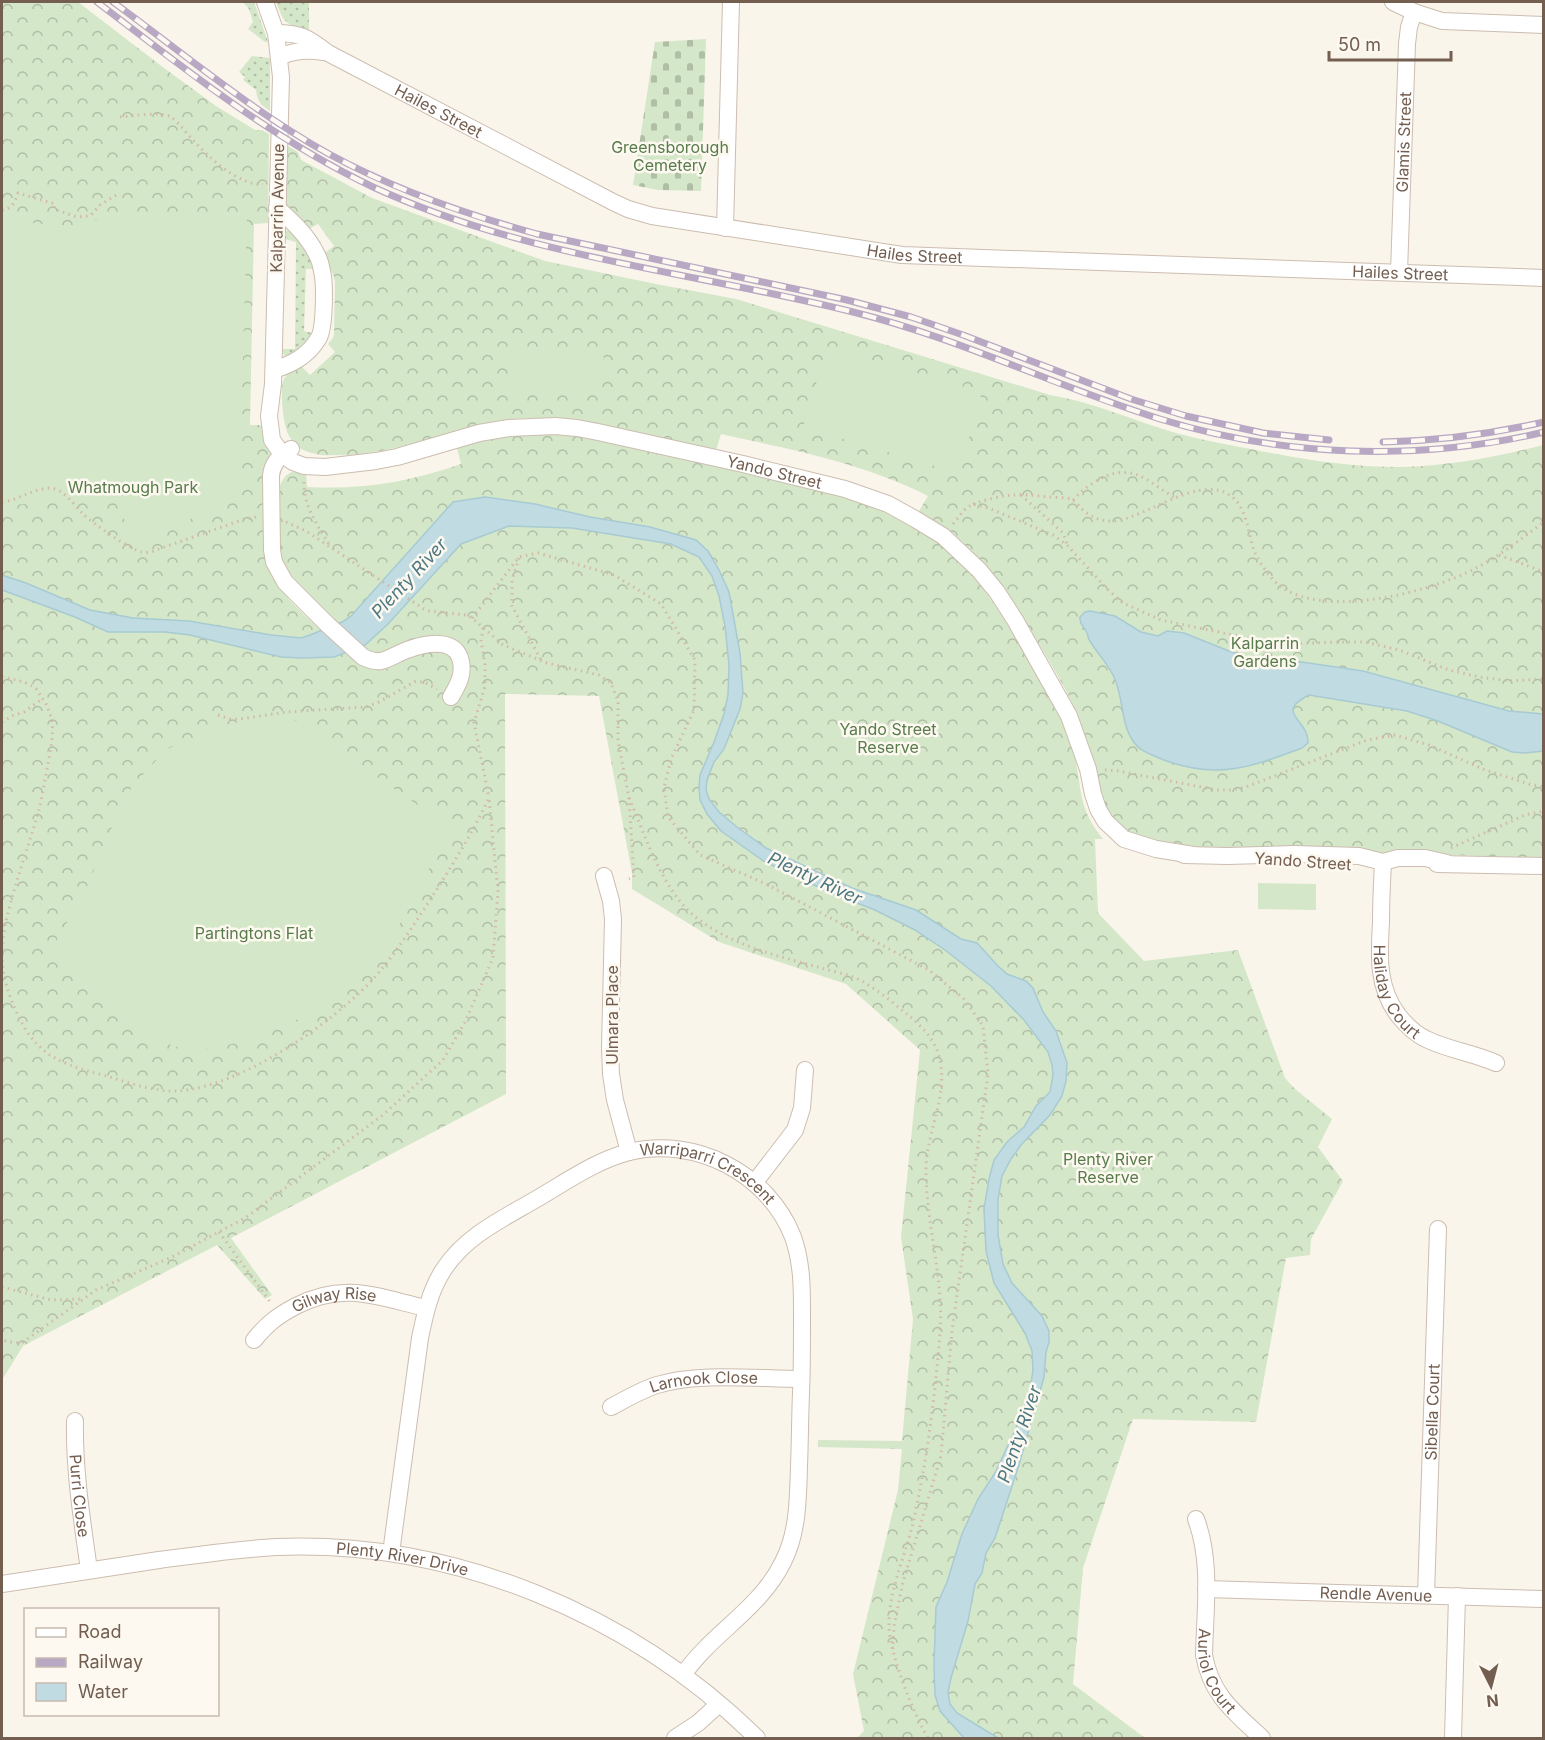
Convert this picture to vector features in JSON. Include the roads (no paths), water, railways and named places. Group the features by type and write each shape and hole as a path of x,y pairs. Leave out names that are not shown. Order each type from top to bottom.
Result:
{"street":[{"path":"265,2 276,33"},
{"path":"725,228 731,2"},
{"path":"1393,2 1442,21 1544,25"},
{"name":"Glamis Street","path":"1399,272 1407,44 1414,12"},
{"name":"Hailes Street","path":"276,33 291,33 306,37 328,53 628,209 652,216 902,255 1544,278"},
{"name":"Kalparrin Avenue","path":"276,33 281,78 274,377 281,429 292,457"},
{"name":"Hailes Street","path":"279,57 289,52 306,50 328,53"},
{"path":"274,377 298,360 322,333 324,289 317,254 306,236 277,208"},
{"name":"Yando Street","path":"292,457 304,456 355,463 397,457 470,435 509,428 532,426 577,428 743,464 865,495 888,504 943,537 970,561 997,592 1069,716 1088,769 1093,794 1105,820 1124,839 1156,849 1193,855"},
{"path":"292,457 274,465 271,471 272,550 278,572 294,592 328,625 369,660 382,661 407,650 435,644 453,648 458,654 462,668 461,677 451,698"},
{"name":"Yando Street","path":"1077,741 1081,775 1089,811 1096,824 1128,850 1159,857 1228,856 1290,862 1356,864 1383,868"},
{"path":"1383,868 1447,863 1544,866"},
{"name":"Haliday Court","path":"1383,868 1380,969 1386,996 1413,1031 1425,1039 1478,1055 1496,1063"},
{"name":"Ulmara Place","path":"604,876 609,891 613,919 611,1074 615,1100 629,1152"},
{"path":"754,1182 795,1130 802,1108 806,1070"},
{"name":"Warriparri Crescent","path":"391,1553 426,1308 443,1270 453,1256 485,1229 602,1163 629,1152 676,1149 721,1161 740,1171 770,1198 782,1215 798,1254 802,1291 798,1497 792,1543 775,1577 763,1594 706,1646 683,1675"},
{"name":"Sibella Court","path":"1426,1595 1438,1229"},
{"name":"Gilway Rise","path":"254,1340 266,1325 280,1314 320,1295 336,1292 369,1294 426,1308"},
{"name":"Larnook Close","path":"611,1407 656,1385 675,1380 801,1379"},
{"name":"Purri Close","path":"75,1421 74,1451 77,1488 89,1570"},
{"name":"Auriol Court","path":"1196,1519 1206,1556 1204,1655 1209,1676 1220,1696 1262,1738"},
{"name":"Plenty River Drive","path":"2,1584 228,1551 278,1547 334,1548 391,1553 482,1574 567,1606 607,1626 683,1675 757,1738"},
{"name":"Rendle Avenue","path":"1206,1589 1544,1599"},
{"path":"1453,1738 1457,1596"},
{"path":"675,1738 698,1723 719,1704"}],"water":[{"name":"Plenty River","path":"485,497 535,504 590,517 650,527 696,540 708,551 729,592 740,653 743,693 740,709 724,749 714,762 707,780 706,790 709,799 719,812 766,848 852,888 916,910 961,939 977,943 1007,974 1026,981 1033,988 1043,1012 1056,1031 1067,1063 1062,1096 1050,1115 1021,1145 1011,1159 1002,1176 998,1199 998,1235 1003,1264 1012,1283 1042,1316 1049,1331 1044,1377 995,1538 986,1553 982,1573 975,1584 968,1621 948,1692 950,1704 957,1713 998,1738 964,1738 940,1711 935,1695 936,1607 947,1582 962,1534 978,1499 995,1473 1018,1424 1030,1390 1033,1370 1032,1351 1025,1333 994,1283 986,1251 984,1209 994,1160 1007,1142 1024,1127 1036,1106 1050,1092 1052,1065 1048,1052 1024,1020 991,986 945,950 915,930 875,910 831,893 765,862 721,831 707,814 700,800 700,775 724,714 728,695 729,665 719,596 712,576 699,557 671,544 572,528 509,526 461,544 388,624 365,645 334,657 281,657 190,635 165,632 108,632 2,590 2,575 90,610 133,618 189,621 301,638 342,622 351,616 453,502"},
{"path":"1090,611 1115,616 1141,632 1158,636 1167,631 1184,633 1254,661 1288,660 1363,671 1509,711 1543,714 1543,751 1512,752 1438,721 1407,711 1309,695 1299,701 1293,712 1307,735 1308,743 1302,748 1267,761 1234,769 1201,769 1183,766 1147,753 1133,741 1126,726 1113,675 1089,640 1080,622 1080,617"}],"railway":[{"path":"97,2 230,102 336,168 373,187 430,211 489,230 610,261 853,312 931,335 1160,419 1207,432 1254,441 1302,448 1400,451 1496,442 1544,432"},
{"path":"113,2 246,101 301,137 354,167 431,200 537,234 847,300 911,317 1131,399 1186,416 1263,433 1329,440"},
{"path":"1383,442 1464,436 1544,422"}],"park label":[{"name":"Greensborough Cemetery","path":"670,156"},
{"name":"Whatmough Park","path":"133,487"},
{"name":"Kalparrin Gardens","path":"1265,652"},
{"name":"Yando Street Reserve","path":"888,738"},
{"name":"Partingtons Flat","path":"254,933"},
{"name":"Plenty River Reserve","path":"1108,1168"}]}
